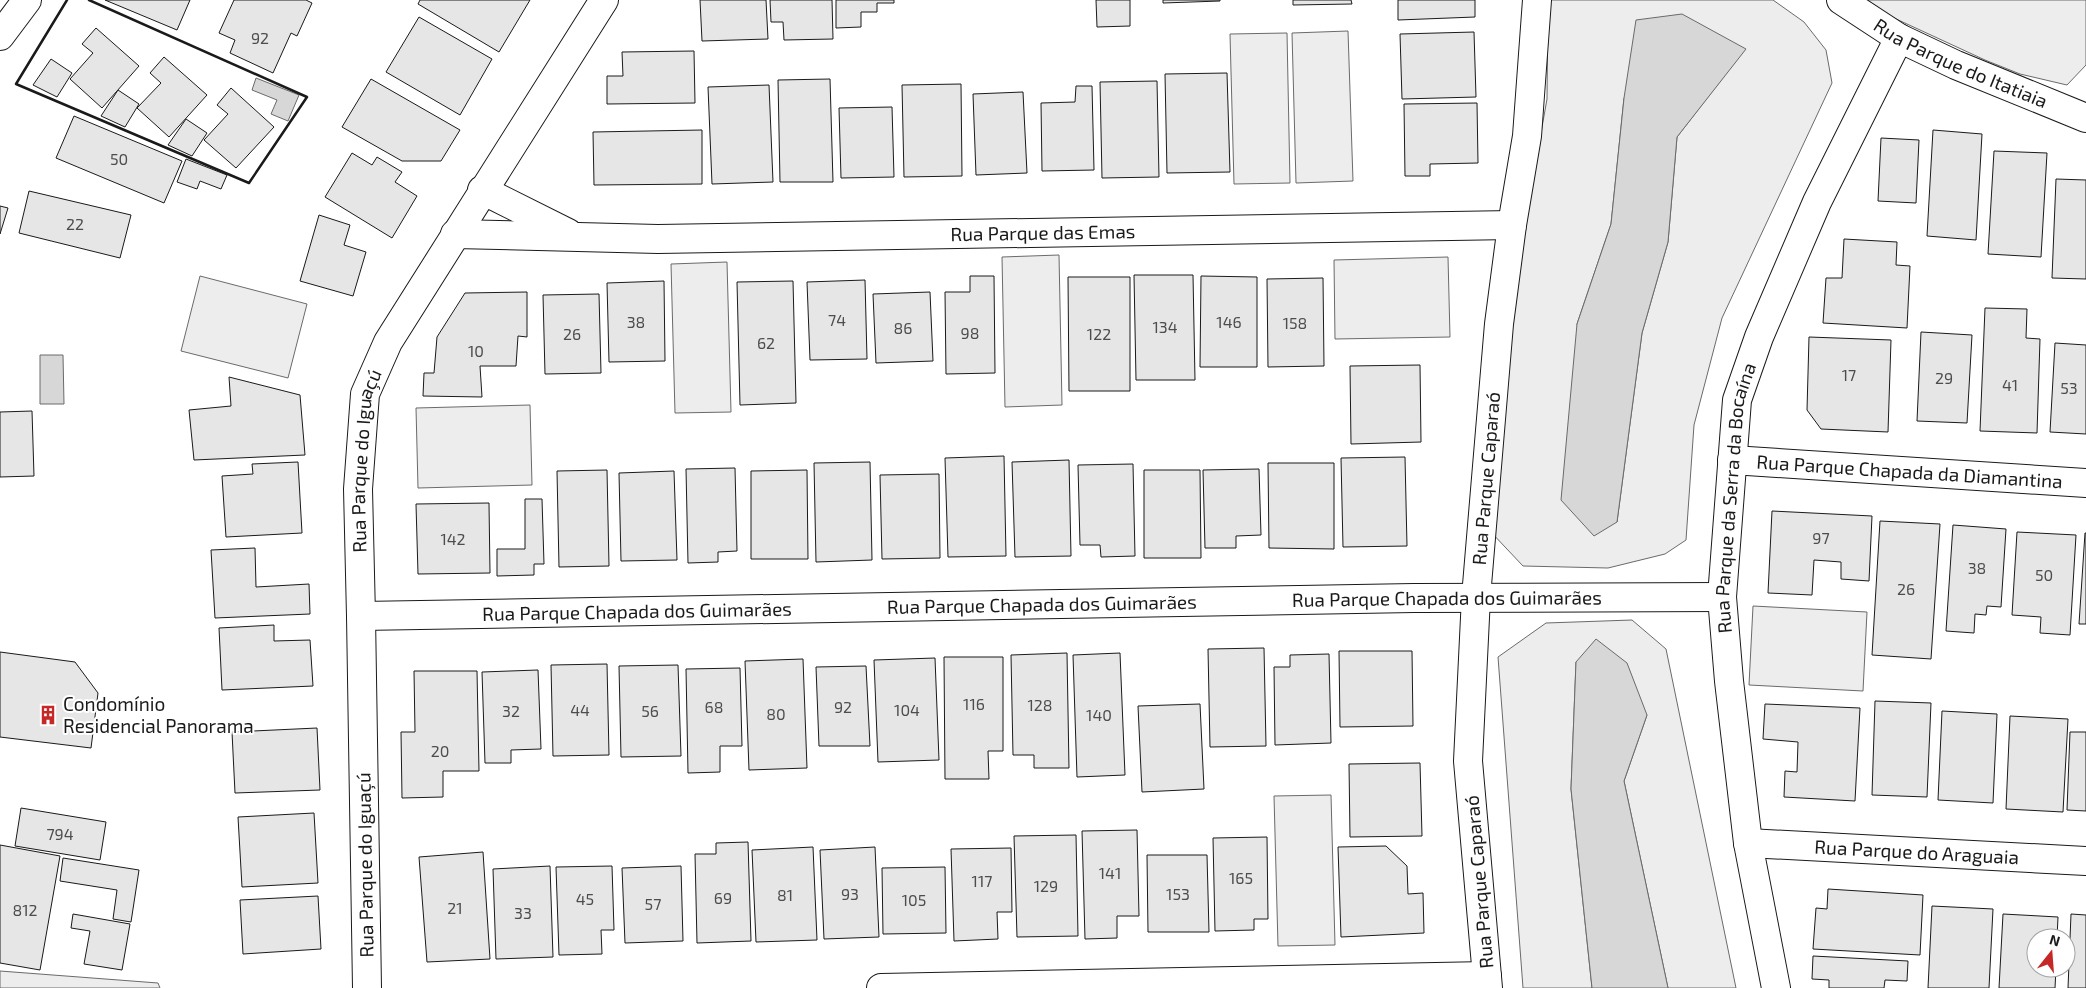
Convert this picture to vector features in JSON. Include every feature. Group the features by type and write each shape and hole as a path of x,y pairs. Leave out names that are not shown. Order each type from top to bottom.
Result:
{"street":[{"path":"0,36 27,0"},
{"name":"Rua Parque do Iguaçú","path":"367,988 362,616 358,489 364,394 388,342 482,190 604,0"},
{"name":"Rua Parque Caparaó","path":"1488,982 1468,761 1476,597 1499,324 1512,225 1527,136 1537,0"},
{"name":"Rua Parque do Itatiaia","path":"1841,0 1899,38 1956,65 2086,118"},
{"name":"Rua Parque da Serra da Bocaína","path":"1776,988 1748,843 1729,682 1722,597 1738,400 1760,337 1817,202 1899,38"},
{"name":"Rua Parque das Emas","path":"482,190 574,236"},
{"name":"Rua Parque das Emas","path":"455,234 574,236 658,240 1512,225"},
{"name":"Rua Parque Chapada da Diamantina","path":"1732,460 2086,483"},
{"name":"Rua Parque Chapada dos Guimarães","path":"362,616 1476,597 1722,597"},
{"name":"Rua Parque do Araguaia","path":"1748,843 2086,861"},
{"path":"881,988 1488,982"}],"shaded area":[{"path":"1548,0 1773,0 1804,22 1826,50 1832,83 1722,318 1694,425 1686,540 1665,554 1608,568 1523,566 1489,530 1518,262 1547,99","holes":["1745,49 1677,137 1668,242 1642,333 1617,522 1577,324 1611,224 1624,98"]},
{"path":"1855,0 2086,0 2086,65 2067,85 2020,74 1985,60"},
{"path":"1682,14 1746,49 1677,137 1668,242 1642,333 1617,522 1594,536 1561,500 1577,324 1611,224 1624,98 1636,20"},
{"path":"1348,31 1353,181 1296,183 1292,33"},
{"path":"1287,33 1290,183 1234,184 1230,34"},
{"path":"256,78 299,95 288,121 271,114 277,100 252,90"},
{"path":"1059,255 1062,405 1005,407 1002,257"},
{"path":"1448,257 1450,337 1335,339 1334,260"},
{"path":"727,262 731,412 675,413 671,264"},
{"path":"200,276 307,304 288,378 181,351"},
{"path":"40,355 63,355 64,404 40,404"},
{"path":"530,405 532,485 418,488 416,408"},
{"path":"1753,606 1867,612 1863,691 1749,685"},
{"path":"1632,620 1666,649 1736,988 1668,988 1624,781 1647,715 1576,662 1571,789 1592,988 1523,988 1498,657 1546,623"},
{"path":"1596,639 1627,663 1647,715 1624,781 1668,988 1592,988 1571,789 1576,662"},
{"path":"1331,795 1335,945 1278,946 1274,796"},
{"path":"0,971 158,983 160,988 0,988"}],"building":[{"path":"105,0 190,0 177,30"},
{"path":"234,0 306,0 312,3 297,36 291,33 273,73 230,53 235,40 219,33"},
{"path":"420,0 530,0 499,52 418,4"},
{"path":"700,0 766,0 768,39 702,41"},
{"path":"770,0 832,0 833,39 784,40 783,22 771,22"},
{"path":"836,0 894,0 894,3 877,3 877,12 861,12 861,27 836,28"},
{"path":"1096,0 1130,0 1130,26 1097,27"},
{"path":"1163,0 1220,0 1220,1 1163,3"},
{"path":"1293,0 1351,0 1352,4 1293,5"},
{"path":"1398,0 1475,0 1475,17 1398,20"},
{"path":"419,17 492,59 460,115 386,72"},
{"path":"96,28 139,66 102,108 70,79 93,53 82,44"},
{"path":"1474,32 1476,97 1402,99 1400,34"},
{"path":"694,51 695,103 607,104 607,76 623,76 622,52"},
{"path":"164,57 207,95 169,137 137,108 161,83 150,73"},
{"path":"51,59 72,73 57,97 33,85"},
{"path":"1227,73 1230,172 1167,173 1165,74"},
{"path":"371,79 460,130 441,161 402,161 342,127"},
{"path":"830,79 833,182 780,182 778,80"},
{"path":"1157,81 1159,177 1102,178 1100,82"},
{"path":"961,84 962,176 904,177 902,85"},
{"path":"769,85 773,182 712,184 708,87"},
{"path":"1076,86 1092,86 1094,170 1042,171 1041,103 1075,102"},
{"path":"231,88 274,127 236,168 204,140 228,114 217,105"},
{"path":"118,90 139,104 125,127 101,116"},
{"path":"1023,92 1027,173 976,175 973,94"},
{"path":"1477,103 1478,163 1430,164 1430,176 1405,176 1404,104"},
{"path":"892,107 894,177 841,178 839,108"},
{"path":"74,116 182,161 164,203 56,158"},
{"path":"186,119 207,133 192,156 168,145"},
{"path":"702,130 702,184 594,185 593,132"},
{"path":"1933,130 1982,134 1976,240 1927,236"},
{"path":"1881,138 1919,140 1916,203 1878,201"},
{"path":"1994,151 2047,153 2041,257 1988,254"},
{"path":"352,153 372,165 377,157 402,172 395,182 417,196 392,238 325,197"},
{"path":"186,159 227,175 221,189 200,181 197,189 177,182"},
{"path":"2056,179 2086,180 2086,279 2052,278"},
{"path":"29,191 131,215 120,258 19,233"},
{"path":"0,206 8,208 0,234"},
{"path":"319,215 350,225 344,245 366,252 353,296 300,281"},
{"path":"1844,239 1897,242 1896,265 1910,266 1907,328 1823,323 1826,278 1842,278"},
{"path":"1134,275 1193,275 1195,380 1136,380"},
{"path":"970,276 994,276 995,373 946,374 945,292 970,292"},
{"path":"1201,276 1257,277 1257,367 1200,367"},
{"path":"1068,277 1130,277 1130,391 1069,391"},
{"path":"1323,278 1324,366 1268,367 1267,279"},
{"path":"865,280 867,359 810,360 807,282"},
{"path":"664,281 665,361 609,362 607,283"},
{"path":"793,281 796,403 740,405 737,282"},
{"path":"527,292 527,337 518,336 516,366 480,366 482,397 423,396 424,373 434,373 437,337 465,293"},
{"path":"930,292 933,361 876,363 873,294"},
{"path":"599,294 601,373 545,374 543,295"},
{"path":"1985,308 2027,309 2026,338 2040,339 2037,433 1980,431"},
{"path":"1921,332 1972,335 1967,423 1917,421"},
{"path":"1809,337 1891,340 1888,432 1821,429 1807,410"},
{"path":"2055,343 2086,345 2086,434 2050,432"},
{"path":"1420,365 1421,442 1351,444 1350,366"},
{"path":"229,377 300,395 305,455 194,460 189,410 231,406"},
{"path":"32,411 34,476 0,477 0,412"},
{"path":"1004,456 1006,556 948,557 945,458"},
{"path":"1405,457 1407,546 1343,547 1341,458"},
{"path":"1069,460 1071,556 1015,557 1012,462"},
{"path":"298,462 302,533 226,537 222,476 253,474 252,464"},
{"path":"870,462 872,560 816,562 814,463"},
{"path":"1268,463 1334,463 1334,549 1269,548"},
{"path":"1133,464 1135,556 1101,557 1100,545 1080,545 1078,465"},
{"path":"735,468 737,551 718,552 718,562 688,563 686,469"},
{"path":"1259,469 1261,535 1236,536 1236,548 1205,548 1203,470"},
{"path":"607,470 609,566 559,567 557,471"},
{"path":"807,470 808,559 751,559 751,471"},
{"path":"1144,470 1200,470 1201,558 1144,558"},
{"path":"674,471 677,560 621,561 619,473"},
{"path":"939,474 940,558 882,559 880,475"},
{"path":"525,499 542,499 544,564 534,564 534,575 497,576 497,549 525,549"},
{"path":"489,503 490,573 418,574 416,504"},
{"path":"1772,511 1872,516 1869,581 1841,579 1841,562 1814,560 1812,595 1768,593"},
{"path":"1880,521 1940,524 1931,659 1872,655"},
{"path":"1953,525 2006,529 2001,607 1987,606 1986,615 1975,614 1974,633 1946,631"},
{"path":"2017,532 2076,535 2070,635 2040,633 2041,617 2012,615"},
{"path":"2085,533 2086,624 2079,624"},
{"path":"255,548 256,587 309,584 310,614 215,618 211,550"},
{"path":"274,625 274,641 310,640 313,686 222,690 219,628"},
{"path":"1264,648 1266,746 1210,747 1208,649"},
{"path":"1339,651 1412,651 1413,726 1340,727"},
{"name":"Condomínio Residencial Panorama","path":"0,652 75,662 98,693 91,748 0,737"},
{"path":"1067,653 1069,768 1034,768 1034,755 1013,755 1011,655"},
{"path":"1120,653 1125,775 1077,777 1073,655"},
{"path":"1329,654 1331,743 1275,745 1274,667 1290,667 1290,655"},
{"path":"944,657 1003,657 1003,751 988,751 989,779 945,779"},
{"path":"935,658 939,760 878,762 874,660"},
{"path":"803,659 807,768 749,770 745,661"},
{"path":"607,664 609,755 553,756 551,665"},
{"path":"678,665 681,756 621,757 619,666"},
{"path":"866,666 870,746 819,746 816,667"},
{"path":"740,668 742,746 720,746 720,772 688,773 686,669"},
{"path":"538,670 541,749 511,750 511,763 485,763 482,672"},
{"path":"414,671 477,671 479,771 443,771 443,797 402,798 401,732 415,732"},
{"path":"1875,701 1931,703 1927,797 1872,795"},
{"path":"1200,704 1204,789 1142,792 1138,706"},
{"path":"1765,704 1860,708 1855,801 1784,797 1785,771 1797,772 1798,742 1763,739"},
{"path":"1942,711 1997,714 1993,803 1938,800"},
{"path":"2010,716 2068,719 2063,812 2006,809"},
{"path":"317,728 320,790 235,793 232,732"},
{"path":"2070,732 2086,732 2086,811 2067,810"},
{"path":"1420,763 1422,836 1350,837 1349,764"},
{"path":"21,808 106,822 100,860 15,846"},
{"path":"314,813 318,883 242,887 238,817"},
{"path":"1137,830 1139,916 1117,916 1117,938 1085,939 1082,831"},
{"path":"1076,835 1078,936 1017,937 1014,836"},
{"path":"1267,837 1268,919 1254,919 1254,930 1215,931 1213,838"},
{"path":"748,842 751,941 697,943 695,854 716,854 716,843"},
{"path":"0,845 60,856 40,970 0,963"},
{"path":"1386,846 1407,866 1408,894 1423,893 1424,933 1341,937 1338,847"},
{"path":"813,847 817,940 756,942 752,850"},
{"path":"875,847 879,937 824,939 820,850"},
{"path":"1011,848 1012,912 997,912 998,939 954,941 951,849"},
{"path":"483,852 490,959 427,962 419,857"},
{"path":"1147,855 1207,855 1209,932 1148,932"},
{"path":"63,858 139,870 131,922 113,919 117,890 60,881"},
{"path":"550,866 553,957 496,959 493,869"},
{"path":"612,866 614,930 601,930 602,954 559,955 556,867"},
{"path":"681,866 683,941 625,943 622,868"},
{"path":"945,867 946,933 883,934 882,868"},
{"path":"1828,889 1923,895 1920,955 1813,949 1816,908 1827,909"},
{"path":"318,896 321,949 243,954 240,900"},
{"path":"1932,906 1993,909 1989,988 1928,988"},
{"path":"73,914 130,924 122,970 84,964 90,931 71,928"},
{"path":"2003,914 2058,917 2057,928 2026,928 2026,978 2056,978 2055,988 1999,988"},
{"path":"2071,914 2086,915 2086,988 2068,988 2068,978 2076,978 2076,928 2070,928"},
{"path":"1813,956 1908,961 1907,981 1885,980 1884,988 1829,988 1829,980 1812,979"}],"wall":[{"path":"67,0 16,84 249,183 307,97 89,0"}],"place":[{"name":"Condomínio Residencial Panorama","path":"48,715"}]}
